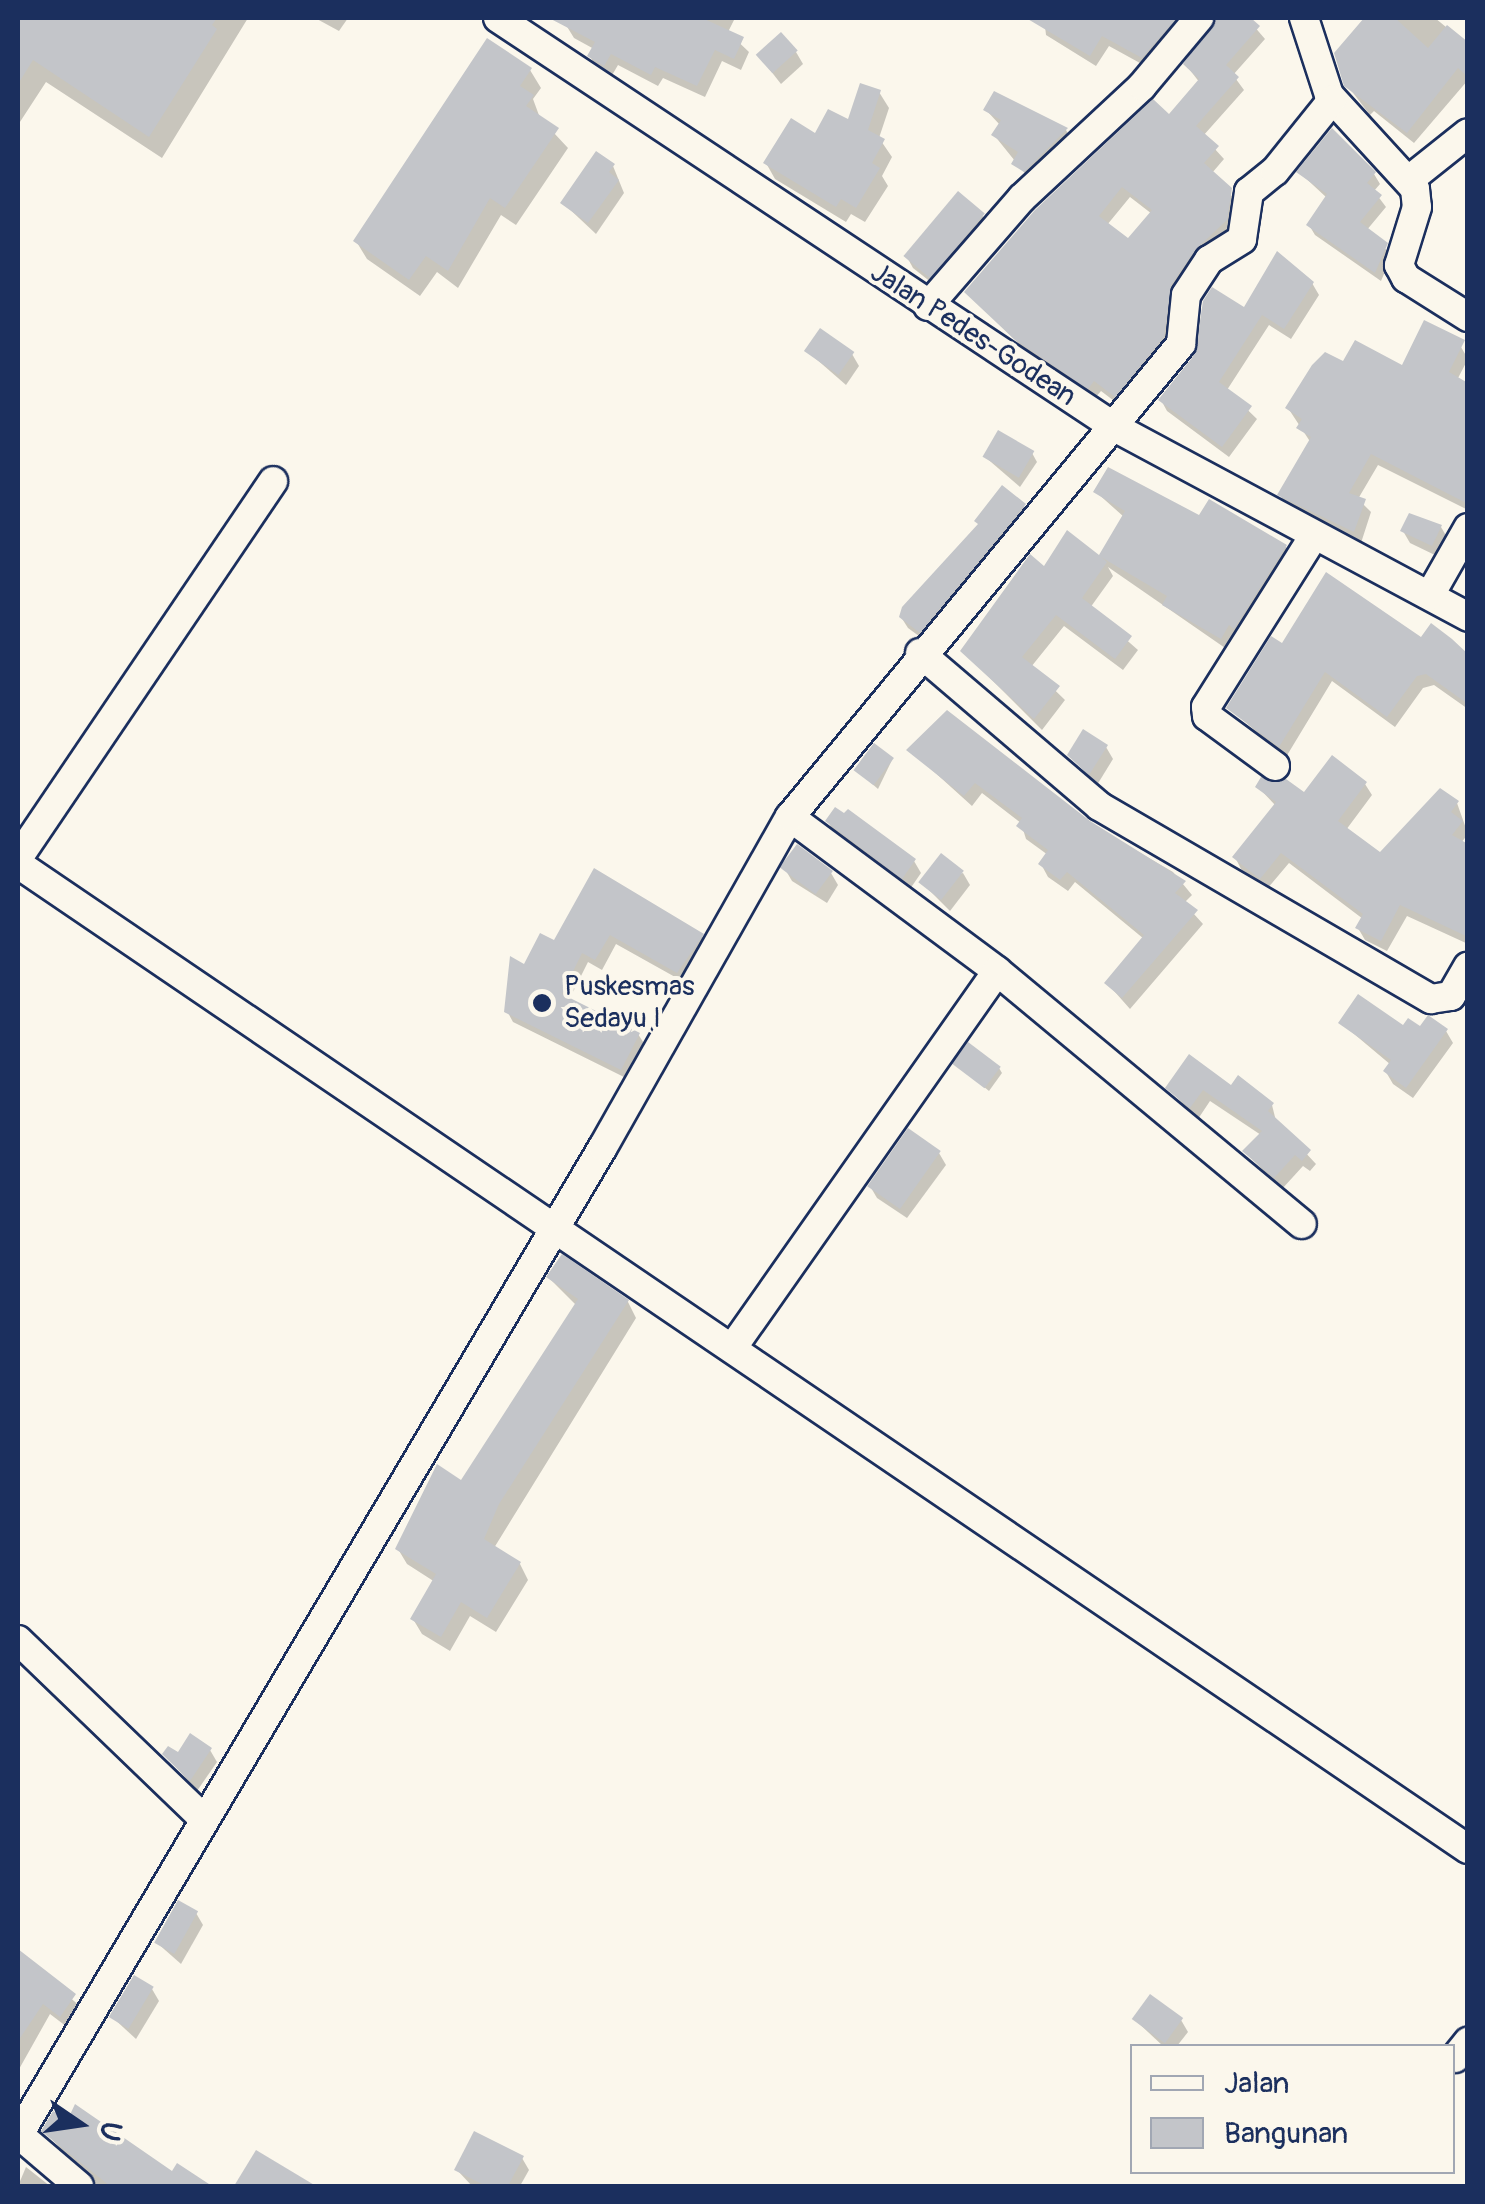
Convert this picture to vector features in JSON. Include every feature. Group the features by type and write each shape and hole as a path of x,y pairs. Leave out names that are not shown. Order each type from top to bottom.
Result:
{"street":[{"name":"Jalan Pedes-Godean","path":"498,18 1116,428 1468,617"},
{"path":"928,306 1022,198 1142,86 1199,18"},
{"path":"1304,18 1332,100 1409,180 1416,207 1399,266 1406,278 1466,313"},
{"path":"79,2186 18,2135 790,817 920,653 1116,428 1181,344 1184,303 1206,263 1242,239 1253,184 1275,171 1332,100"},
{"path":"1409,180 1468,133"},
{"path":"273,481 18,861 1468,1849"},
{"path":"1430,595 1468,528"},
{"path":"1275,766 1207,716 1206,707 1313,536"},
{"path":"920,653 1099,806 1332,942 1441,1001 1459,989 1468,967"},
{"path":"790,817 997,971 1302,1224"},
{"path":"734,1347 997,971"},
{"path":"18,1640 202,1816"}],"building":[{"path":"18,18 217,18 212,25 217,29 149,137 33,60 18,84"},
{"path":"549,18 702,18 744,37 734,59 715,50 697,86 655,67 651,75 611,54 604,66 587,56 595,42"},
{"path":"1026,18 1177,18 1142,58 1102,36 1090,56"},
{"path":"1216,18 1251,18 1260,26 1226,65 1239,77 1196,126 1219,146 1204,163 1232,188 1227,220 1195,250 1171,285 1164,337 1115,397 1094,381 1088,389 1014,339 964,292 1035,210 1153,99 1169,114 1199,79 1183,64","holes":["1122,187 1152,210 1128,238 1099,216"]},
{"path":"1364,18 1395,18 1428,48 1447,25 1468,42 1468,77 1458,68 1407,133 1344,86 1334,53"},
{"path":"781,32 798,51 772,73 756,55"},
{"path":"487,38 532,68 520,86 534,95 526,106 559,128 505,208 490,198 448,271 426,256 409,280 353,241"},
{"path":"860,83 881,90 868,130 885,139 872,163 880,168 856,208 841,199 836,207 763,163 791,118 815,133 828,109 848,119"},
{"path":"994,91 1068,128 1024,172 1011,164 1018,152 991,135 1001,120 983,110"},
{"path":"1332,128 1376,172 1367,183 1382,195 1360,222 1388,243 1375,273 1306,225 1327,194 1296,172"},
{"path":"596,151 615,164 609,172 619,180 588,223 560,203"},
{"path":"958,191 985,213 930,279 903,256"},
{"path":"1277,251 1314,282 1284,329 1262,315 1219,382 1252,406 1222,447 1158,400 1195,354 1203,301 1212,287 1244,307"},
{"path":"1424,320 1465,340 1449,372 1468,383 1468,504 1371,454 1349,493 1366,499 1354,532 1277,495 1311,437 1296,428 1302,419 1285,408 1312,365 1325,352 1343,361 1355,340 1402,365"},
{"path":"820,328 854,352 838,375 804,351"},
{"path":"998,430 1034,451 1019,478 982,457"},
{"path":"1108,467 1199,515 1209,499 1287,545 1234,629 1229,625 1221,639 1162,605 1167,596 1101,557 1107,562 1082,598 1132,636 1115,659 1056,615 1022,657 1060,686 1034,719 960,651 1030,554 1044,566 1067,530 1099,555 1125,511 1093,492"},
{"path":"1002,485 1026,504 920,633 899,617 902,607 978,524 974,521"},
{"path":"1409,513 1442,525 1432,546 1400,531"},
{"path":"1326,572 1421,637 1431,623 1452,639 1468,654 1468,704 1426,674 1417,676 1387,717 1325,672 1279,747 1226,708 1271,636 1282,643"},
{"path":"947,710 1090,821 1186,881 1175,893 1198,910 1122,998 1104,983 1144,935 1067,872 1060,880 1038,864 1048,850 1016,826 1022,818 975,783 964,796 906,750"},
{"path":"1083,729 1108,745 1089,775 1067,755"},
{"path":"874,743 894,758 874,785 854,770"},
{"path":"1332,755 1367,782 1338,821 1380,852 1440,788 1459,801 1451,812 1463,821 1452,835 1468,844 1468,937 1400,905 1381,941 1355,928 1363,914 1281,853 1260,879 1232,857 1276,802 1255,787 1261,777 1286,779 1304,792"},
{"path":"835,807 844,813 848,809 916,859 902,879 825,821"},
{"path":"797,844 833,871 815,894 780,867"},
{"path":"941,853 964,871 941,900 918,882"},
{"path":"594,868 704,934 677,973 610,935 595,960 582,953 562,994 640,1033 621,1070 504,1012 510,956 524,964 540,933 554,940"},
{"path":"1358,994 1403,1025 1408,1018 1420,1026 1428,1015 1448,1029 1406,1088 1383,1071 1391,1060 1338,1023"},
{"path":"968,1042 1001,1067 984,1088 952,1064"},
{"path":"1189,1054 1231,1085 1238,1075 1274,1103 1268,1111 1311,1150 1302,1161 1295,1155 1274,1178 1242,1151 1262,1131 1203,1090 1190,1108 1165,1088"},
{"path":"908,1128 941,1151 900,1209 867,1186"},
{"path":"562,1254 629,1300 499,1504 484,1539 521,1562 487,1618 461,1602 441,1637 410,1619 436,1574 395,1549 437,1464 461,1480 578,1299 546,1277"},
{"path":"190,1733 212,1748 190,1781 162,1754 168,1746 178,1752"},
{"path":"178,1900 198,1911 174,1954 154,1943"},
{"path":"18,1949 76,1994 60,2017 43,2004 18,2041"},
{"path":"134,1975 154,1987 128,2029 109,2017"},
{"path":"1150,1994 1183,2018 1165,2043 1132,2019"},
{"path":"75,2104 172,2171 177,2163 212,2186 110,2186 41,2131 53,2111 68,2119"},
{"path":"474,2131 524,2156 508,2186 486,2186 454,2170"},
{"path":"256,2150 316,2186 234,2186"}],"place":[{"name":"Puskesmas Sedayu I","path":"542,1003"}]}
